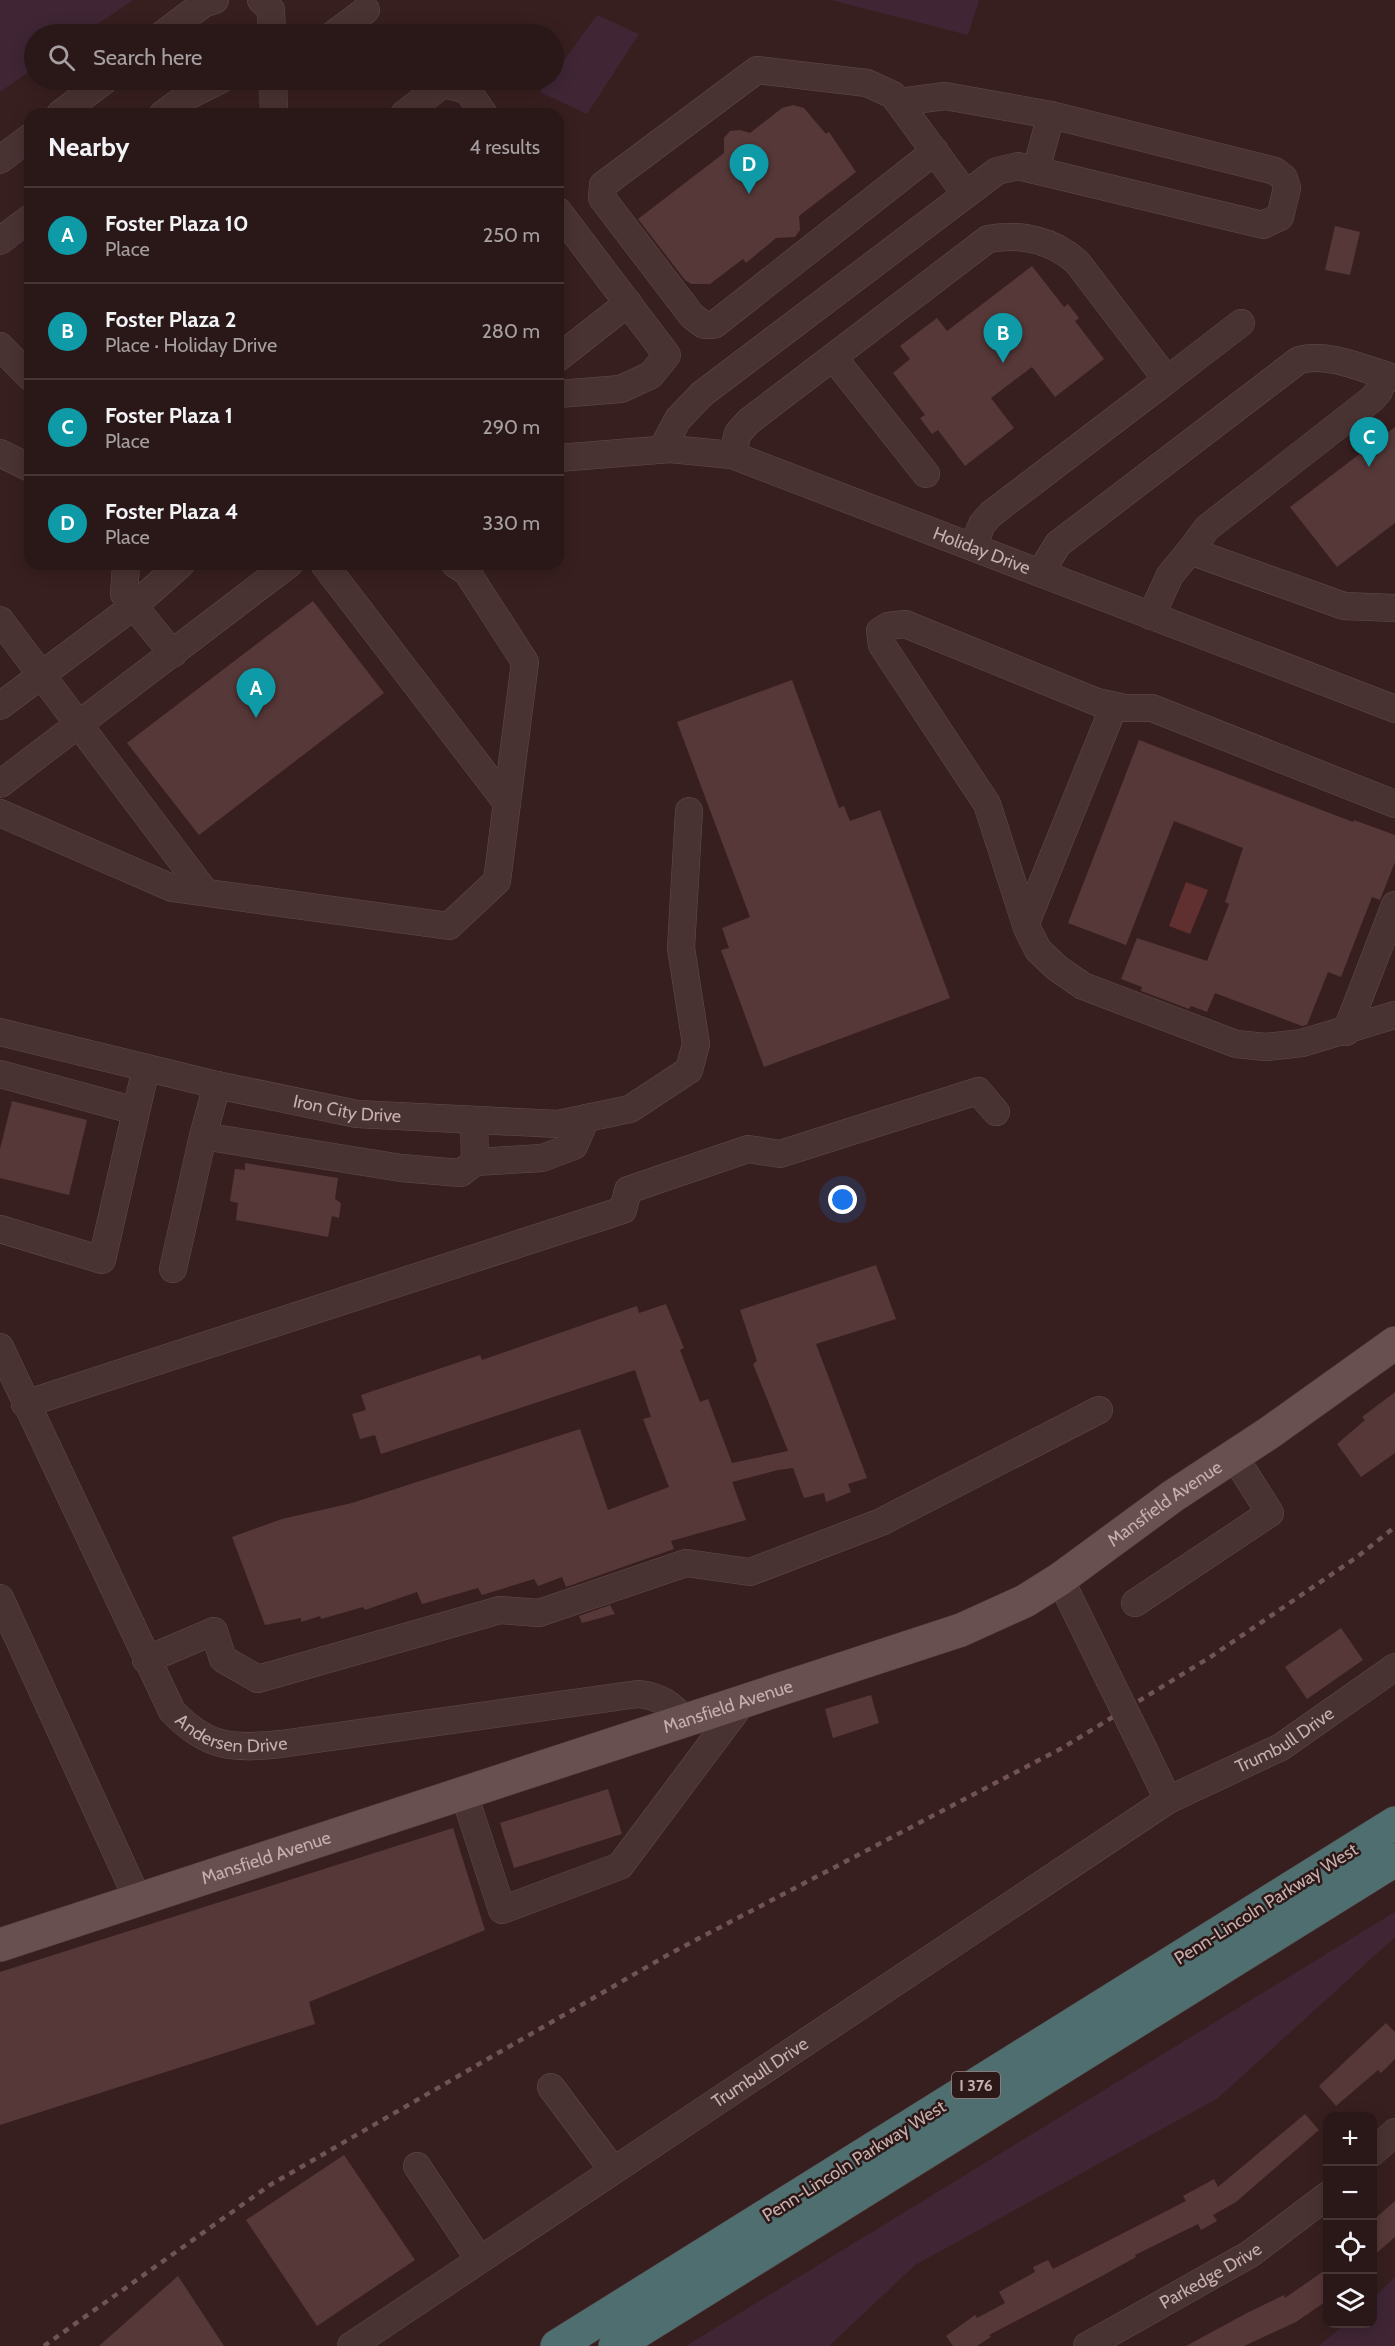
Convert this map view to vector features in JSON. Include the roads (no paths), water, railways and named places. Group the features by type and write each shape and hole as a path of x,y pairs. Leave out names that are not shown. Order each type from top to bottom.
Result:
{"highway":[{"name":"Penn-Lincoln Parkway West","path":"557,2346 1395,1823"},
{"name":"Penn-Lincoln Parkway West","path":"615,2346 1395,1860"}],"main road":[{"name":"Mansfield Avenue","path":"0,1945 961,1630 1025,1601 1060,1579 1395,1343"}],"street":[{"path":"176,24 203,4 215,0"},
{"path":"261,0 271,10 272,24"},
{"path":"347,24 366,10"},
{"path":"936,151 714,325 704,325 692,316 602,198 603,184 757,70 867,83 893,95 936,151 965,193"},
{"path":"68,108 92,90"},
{"path":"172,108 200,90"},
{"path":"273,90 274,108"},
{"path":"412,108 435,90"},
{"path":"466,90 480,108"},
{"path":"662,450 678,419 702,394 997,171 1018,166 1263,225 1280,217 1287,188 1284,178 1275,171 1051,115 945,96 899,102"},
{"path":"1036,170 1051,115"},
{"path":"0,160 24,142"},
{"path":"564,219 668,355 651,375 621,389 564,394"},
{"path":"0,241 24,223"},
{"path":"732,455 738,433 749,421 988,239 1008,235 1032,239 1064,250 1077,262 1167,380"},
{"path":"564,353 628,303"},
{"path":"973,546 982,524 991,514 1241,323"},
{"path":"0,346 24,371"},
{"path":"833,357 926,474"},
{"path":"1040,573 1058,544 1299,360 1313,357 1326,359 1389,376 1372,399 1207,528 1170,575 1151,616"},
{"name":"Holiday Drive","path":"564,458 662,450 732,455 1395,709"},
{"path":"0,453 24,465"},
{"path":"1190,551 1344,606 1395,608"},
{"path":"126,570 124,594 173,654"},
{"path":"0,706 135,605 174,570"},
{"path":"0,784 281,570"},
{"path":"329,570 507,803"},
{"path":"0,813 171,888 450,926 497,881 525,662 464,570"},
{"path":"0,620 43,674 78,725 205,892"},
{"path":"1395,804 1152,708 1114,706 1097,702 905,624 888,626 880,631 882,645 987,804 1026,922 1038,950 1057,968 1083,986 1236,1044 1266,1047 1302,1043 1346,1032 1395,1015"},
{"path":"1026,922 1114,706"},
{"name":"Iron City Drive","path":"0,1032 217,1085 357,1114 558,1124 630,1109 689,1070 696,1044 681,948 689,811"},
{"path":"1346,1032 1395,905"},
{"path":"0,1229 102,1260 146,1068"},
{"path":"0,1074 136,1111"},
{"path":"173,1269 217,1085"},
{"path":"25,1404 623,1210 628,1190 748,1149 780,1154 978,1091 996,1112"},
{"path":"203,1136 401,1168 461,1173 475,1162 542,1158 574,1146 586,1118"},
{"path":"474,1120 475,1162"},
{"name":"Andersen Drive","path":"0,1347 172,1711 188,1728 207,1740 230,1746 281,1744 638,1694 654,1696 668,1702 686,1721"},
{"path":"146,1660 214,1631 223,1659 258,1679 500,1610 539,1613 686,1563 750,1572 881,1522 1099,1410"},
{"path":"1135,1603 1270,1512 1234,1456"},
{"path":"1060,1579 1168,1800"},
{"path":"0,1598 138,1900"},
{"name":"Trumbull Drive","path":"351,2346 1168,1800 1281,1747 1395,1667"},
{"path":"464,1794 502,1910 620,1866 742,1703"},
{"path":"551,2087 613,2170"},
{"path":"1377,2148 1395,2132"},
{"path":"417,2166 479,2259"},
{"name":"Parkedge Drive","path":"1087,2346 1250,2254 1323,2199"}],"railway":[{"path":"44,2346 270,2185 671,1953 1064,1747 1212,1656 1357,1557 1395,1527"}],"place":[{"name":"Foster Plaza 4","path":"749,194"},
{"name":"Foster Plaza 2","path":"1003,363"},
{"name":"Foster Plaza 1","path":"1369,467"},
{"name":"Foster Plaza 10","path":"256,718"}]}
